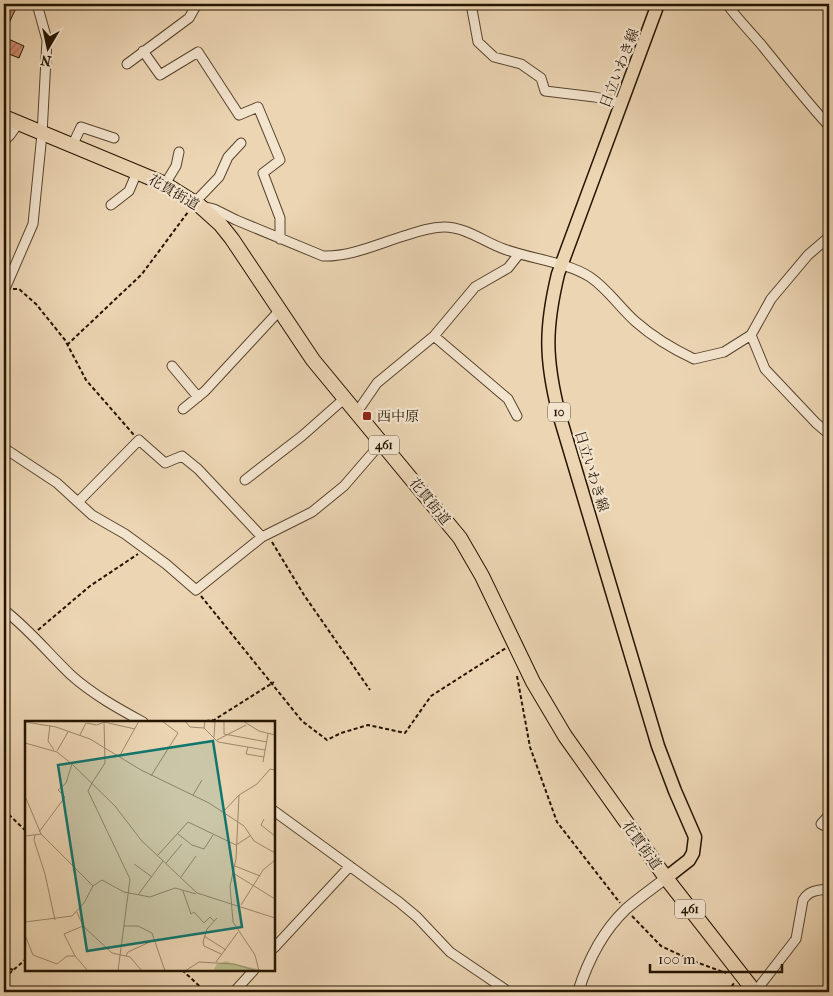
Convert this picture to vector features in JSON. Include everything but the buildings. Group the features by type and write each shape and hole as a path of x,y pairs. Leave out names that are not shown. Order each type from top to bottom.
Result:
{"highway":[{"name":"花貫街道","path":"4,117 165,184 198,204 220,224 314,360 460,538 478,569 534,682 565,736 666,878 755,992"}],"main road":[{"name":"日立いわき線","path":"658,4 560,266 548,319 548,359 553,391 658,746 694,837 694,853 689,860 666,878"}],"street":[{"path":"4,289 33,224 42,134 47,40 37,4"},
{"path":"127,64 189,18 197,4"},
{"path":"471,4 478,42 494,57 521,64 541,78 545,91 621,102"},
{"path":"727,4 738,20 763,46 807,103 829,126"},
{"path":"143,52 160,75 198,52 239,114 258,107 280,160 263,173 280,218 280,239"},
{"path":"4,141 18,124"},
{"path":"72,146 81,127 114,138"},
{"path":"241,144 228,157 219,177 198,204 214,209 323,256 333,256 364,249 425,229 447,227 458,229 504,249 589,276 636,322 672,348 694,360 724,352 750,335 772,299 808,255 829,237"},
{"path":"165,184 176,166 179,152"},
{"path":"111,205 129,191 137,172"},
{"path":"357,412 377,384 434,336 475,287 508,268 519,254"},
{"path":"183,409 205,391 280,310"},
{"path":"750,335 765,370 829,434"},
{"path":"434,336 508,399 517,416"},
{"path":"172,366 198,397"},
{"path":"245,480 302,436 345,398"},
{"path":"78,502 138,440 165,463 182,456 198,469 265,536"},
{"path":"4,448 57,483 92,515 125,534 146,549 196,590 265,536 312,512 344,486 382,442"},
{"path":"5,613 32,634 73,676 113,706 141,721"},
{"path":"275,812 417,917 450,952 507,992"},
{"path":"829,815 821,824 829,828"},
{"path":"275,947 350,866"},
{"path":"578,992 594,952 626,910 666,878"},
{"path":"755,992 796,939 803,900 810,892 829,889"},
{"path":"234,992 253,971"}],"path":[{"path":"67,345 142,274 198,204"},
{"path":"4,289 19,289 36,304 67,345 86,380 138,440"},
{"path":"265,536 304,596 370,690"},
{"path":"32,634 90,586 146,549"},
{"path":"196,590 302,721 327,740 341,733 368,725 406,733 431,696 514,642"},
{"path":"516,669 530,748 557,822 626,910 660,946 727,974 736,981 728,992"},
{"path":"206,721 214,720 274,682"},
{"path":"4,810 25,830"},
{"path":"4,978 25,960"},
{"path":"4,966 14,970"},
{"path":"183,971 206,992"}],"place":[{"name":"西中原","path":"367,416"}]}
